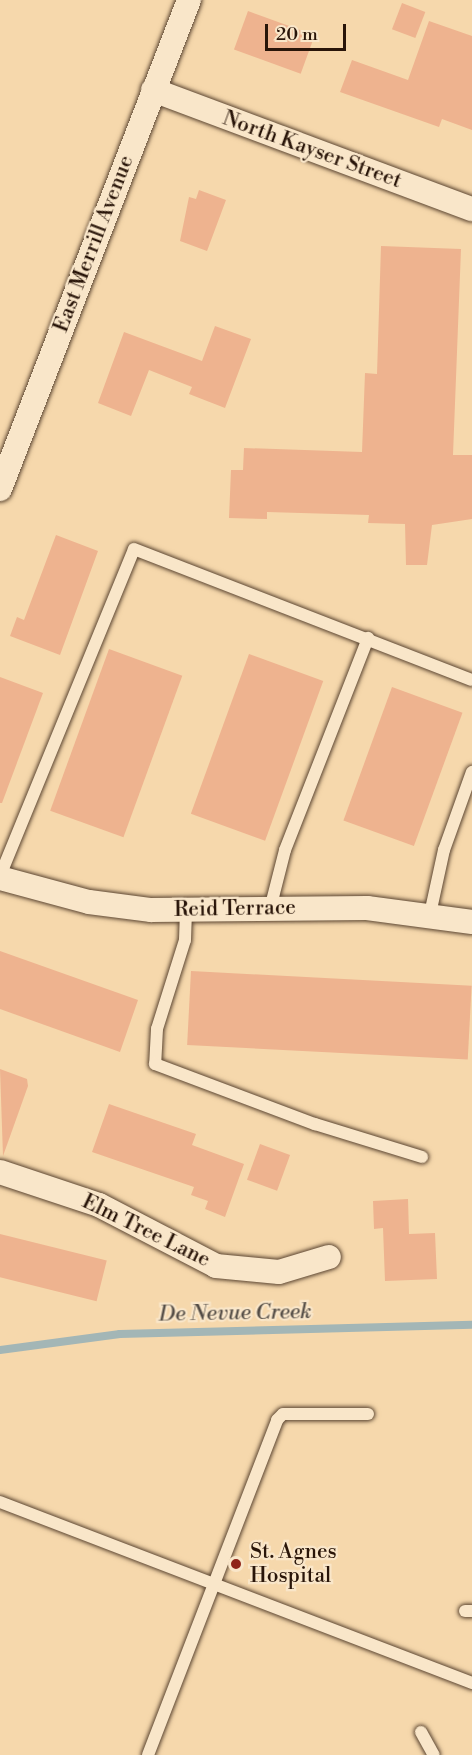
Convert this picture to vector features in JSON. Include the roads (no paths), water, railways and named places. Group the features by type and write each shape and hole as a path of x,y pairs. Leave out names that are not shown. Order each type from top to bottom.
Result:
{"street":[{"name":"East Merrill Avenue","path":"0,489 189,0"},
{"name":"North Kayser Street","path":"153,90 472,209"},
{"name":"Reid Terrace","path":"0,877 89,902 186,911 356,908 430,914 472,922"},
{"name":"Elm Tree Lane","path":"0,1172 99,1205 216,1266 279,1272 329,1257"}],"lane":[{"path":"0,877 134,549 472,680"},
{"path":"270,909 285,850 368,638"},
{"path":"430,914 444,850 472,772"},
{"path":"186,911 185,940 157,1029 155,1064 315,1124 422,1156"},
{"path":"148,1755 277,1420 284,1414 368,1414"},
{"path":"0,1502 472,1683"},
{"path":"421,1731 434,1755"}],"waterway":[{"name":"De Nevue Creek","path":"0,1350 120,1334 472,1325"}],"place":[{"name":"St. Agnes Hospital","path":"236,1564"}]}
